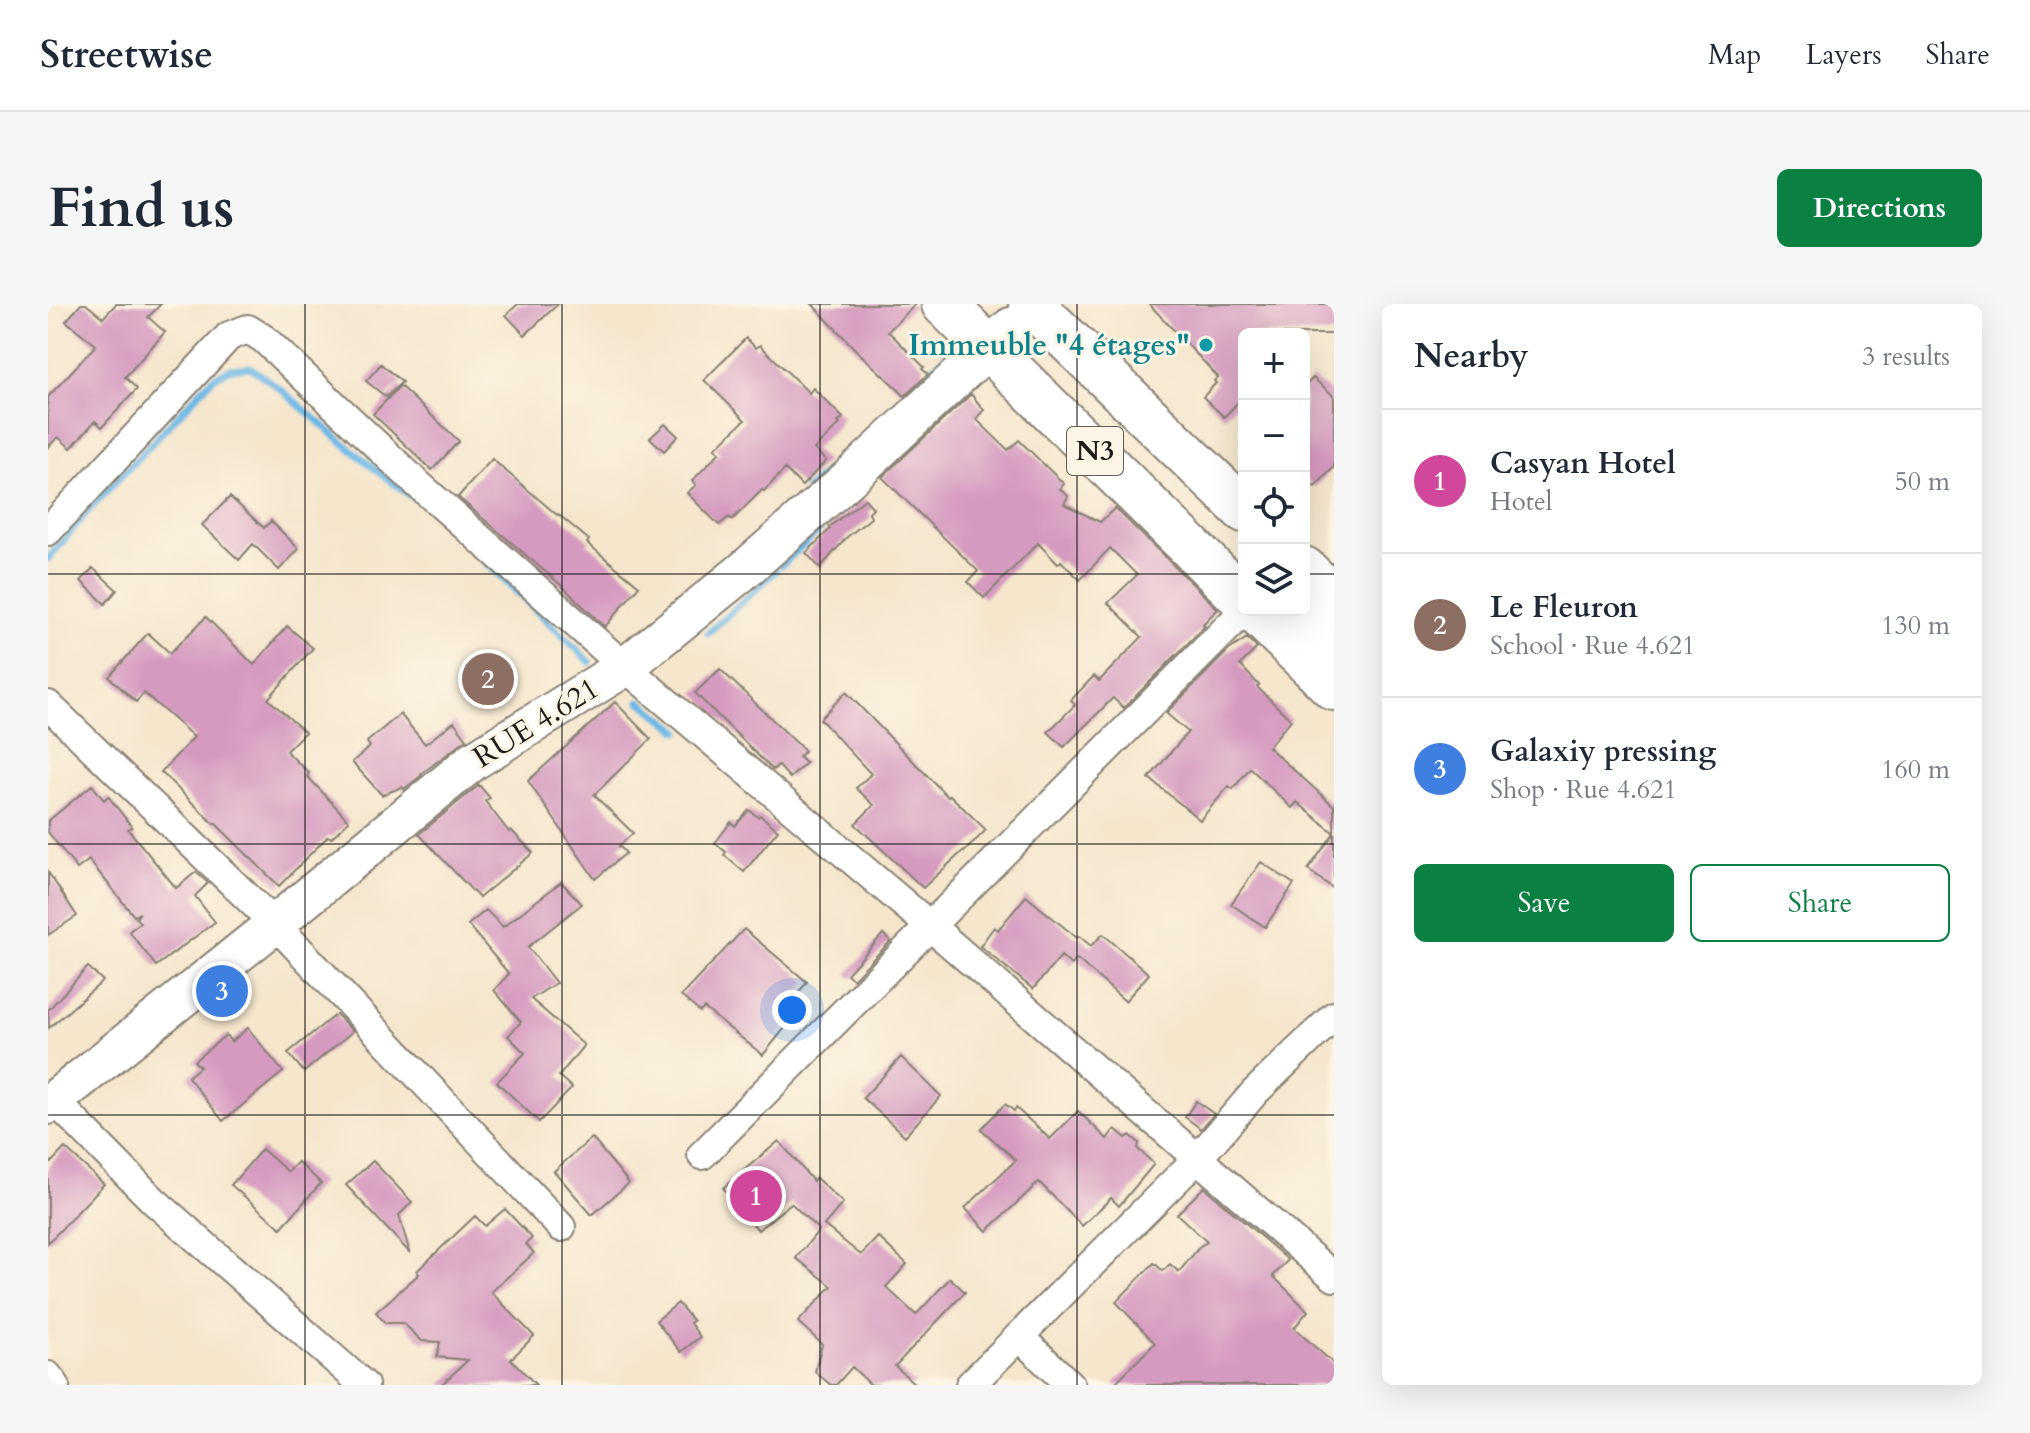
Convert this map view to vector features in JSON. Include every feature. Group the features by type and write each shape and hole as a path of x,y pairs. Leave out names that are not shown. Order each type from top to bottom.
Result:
{"highway":[{"name":"N3","path":"944,304 1005,321 1238,505"},
{"name":"N3","path":"1005,321 1238,593"},
{"path":"1005,321 1238,552"},
{"path":"1310,575 1334,598"},
{"path":"1260,616 1334,688"},
{"path":"1304,616 1334,645"}],"street":[{"name":"RUE 4.621","path":"51,1102 473,761 625,667 742,572 847,480 1005,321"},
{"path":"48,531 229,336 248,329 264,339 419,485 625,667 929,925 1334,1277"},
{"path":"702,1155 1239,616"},
{"path":"48,705 275,924 561,1227"},
{"path":"970,1385 1198,1158 1255,1092 1334,1016"},
{"path":"51,1102 154,1201 364,1385"},
{"path":"1019,1336 1070,1385"},
{"path":"48,1376 55,1385"}],"building":[{"path":"81,304 86,304 103,318 116,304 161,304 148,317 165,332 125,377 137,389 102,427 95,421 71,448 58,437 48,447 48,397 96,345 66,321"},
{"path":"518,304 558,304 525,335 506,315"},
{"path":"812,304 916,304 888,331 928,374 905,396"},
{"path":"1149,304 1334,304 1334,334 1310,334 1310,328 1238,328 1238,402 1224,417 1203,397 1218,377"},
{"path":"746,338 756,348 760,345 809,393 813,388 843,418 814,449 826,461 802,486 785,469 732,520 729,517 719,525 687,493 696,485 692,481 720,452 715,448 745,420 704,380"},
{"path":"381,364 402,382 386,397 366,381"},
{"path":"1313,378 1334,396 1334,467 1315,487 1310,483 1310,381"},
{"path":"400,386 459,441 432,470 373,414"},
{"path":"971,394 984,410 976,419 1008,450 1019,440 1064,484 1060,489 1068,496 1064,504 1100,522 1115,508 1218,609 1124,708 1113,698 1064,747 1048,732 1075,705 1071,700 1094,676 1099,681 1142,637 1108,603 1137,575 1110,548 1080,580 1061,561 1058,564 1038,543 984,598 968,582 978,571 882,477"},
{"path":"665,424 678,436 664,451 650,438"},
{"path":"492,459 639,586 605,627 458,497"},
{"path":"230,497 264,528 271,521 299,549 279,570 253,544 239,560 202,525"},
{"path":"865,499 873,508 869,512 871,518 847,537 820,568 806,553 829,527"},
{"path":"93,568 117,590 105,604 81,581"},
{"path":"206,617 254,665 287,626 313,648 268,699 305,732 286,751 349,821 331,838 328,836 279,886 161,772 194,737 144,693 136,702 109,677 148,633 170,653"},
{"path":"1247,638 1257,648 1240,665 1259,685 1257,687 1291,720 1268,747 1334,806 1334,833 1297,802 1292,808 1250,768 1233,789 1229,786 1200,820 1149,778 1188,732 1166,713 1229,650"},
{"path":"720,669 805,751 799,757 806,763 790,778 778,765 773,770 695,693"},
{"path":"846,692 948,797 950,795 986,830 923,888 855,824 874,805 856,788 871,774 820,719"},
{"path":"615,702 651,739 594,795 633,833 619,846 626,853 595,879 528,781"},
{"path":"400,714 425,744 454,722 467,739 404,789 402,787 382,795 352,762 370,747 367,742"},
{"path":"92,785 104,800 108,796 132,827 128,829 176,888 196,872 208,883 195,896 215,922 156,966 129,931 140,923 136,918 140,913 134,916 89,860 77,869 48,832 48,821"},
{"path":"479,785 490,798 485,801 509,832 511,830 533,853 479,898 419,834"},
{"path":"749,810 778,830 744,872 715,843 731,822 735,826"},
{"path":"1334,833 1334,889 1308,870"},
{"path":"1261,862 1294,884 1265,927 1231,904"},
{"path":"48,872 77,916 48,935"},
{"path":"561,882 582,904 528,947 556,983 531,999 584,1045 559,1076 572,1088 539,1122 497,1082 525,1053 508,1036 521,1022 494,990 509,974 468,925 486,910 503,927"},
{"path":"1026,896 1091,946 1103,934 1149,974 1125,1001 1077,959 1071,965 1061,956 1033,989 980,946 994,927 998,930"},
{"path":"744,929 807,982 793,999 802,1007 763,1055 704,1008 700,1012 681,996"},
{"path":"883,934 891,941 853,979 847,974"},
{"path":"88,967 103,981 49,1028 48,1010"},
{"path":"336,1014 353,1031 304,1072 288,1053"},
{"path":"248,1028 283,1072 223,1121 188,1077 200,1067 194,1061 226,1035 231,1042"},
{"path":"901,1057 941,1096 905,1136 863,1098"},
{"path":"1196,1101 1214,1114 1201,1129 1185,1117"},
{"path":"1005,1104 1014,1111 1016,1108 1050,1139 1078,1111 1107,1139 1115,1129 1126,1138 1130,1135 1139,1143 1138,1149 1154,1164 1119,1206 1111,1198 1082,1226 1039,1182 987,1231 965,1208 1016,1160 981,1129"},
{"path":"592,1138 629,1183 592,1215 554,1171"},
{"path":"779,1141 813,1181 816,1178 843,1203 824,1225 861,1255 878,1237 907,1264 886,1287 916,1315 950,1278 965,1292 895,1366 916,1385 871,1385 852,1367 836,1385 831,1385 815,1372 822,1344 798,1322 832,1286 796,1258 819,1230 791,1203 758,1230 723,1188"},
{"path":"65,1148 104,1184 48,1243 48,1166"},
{"path":"262,1149 288,1172 298,1162 321,1183 281,1228 231,1185"},
{"path":"373,1161 412,1202 399,1215 410,1253 346,1185"},
{"path":"1204,1187 1288,1260 1273,1276 1308,1311 1294,1328 1334,1364 1334,1385 1113,1385 1155,1343 1116,1302 1154,1263 1163,1271 1170,1264 1179,1272 1207,1242 1177,1214"},
{"path":"505,1209 532,1238 526,1244 534,1253 491,1292 534,1336 511,1359 536,1385 441,1385 468,1360 437,1357 440,1342 422,1341 403,1323 385,1323 376,1312 419,1274 417,1271 475,1216 485,1226"},
{"path":"678,1303 693,1321 690,1323 700,1337 681,1352 656,1321"}],"waterway":[{"path":"932,369 948,354"},
{"path":"48,559 89,510 213,378 230,369 250,367 325,427"},
{"path":"807,490 905,398"},
{"path":"329,431 368,463"},
{"path":"370,465 412,497"},
{"path":"782,565 821,528"},
{"path":"484,561 590,662"},
{"path":"708,633 776,571"},
{"path":"640,701 679,731"}],"place":[{"name":"Immeuble \"4 étages\"","path":"1206,345"},
{"name":"Le Fleuron","path":"488,679"},
{"name":"Galaxiy pressing","path":"222,991"},
{"name":"Casyan Hotel","path":"756,1196"}]}
